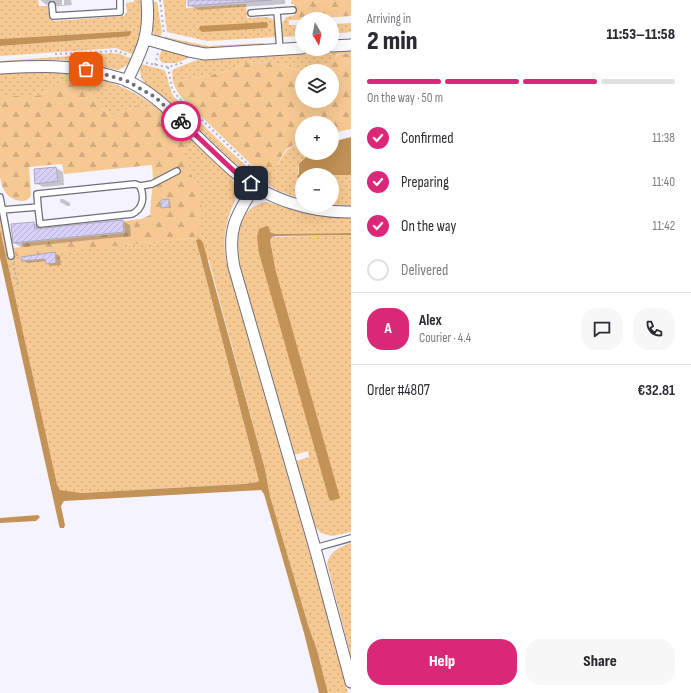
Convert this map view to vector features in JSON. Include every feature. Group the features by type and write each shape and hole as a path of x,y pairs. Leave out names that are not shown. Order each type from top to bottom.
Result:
{"street":[{"path":"127,81 146,39 147,0"},
{"path":"146,39 205,54 295,49"},
{"path":"339,46 351,45"},
{"path":"0,68 40,65 59,66 86,69 127,81 155,97 236,173 253,185 285,201 302,206 327,211 351,212"},
{"path":"253,185 234,221 231,248 232,258 315,548 351,682"}],"lane":[{"path":"52,5 52,16 120,12 120,0"},
{"path":"251,13 293,10"},
{"path":"278,11 280,50"},
{"path":"140,186 142,191 142,204 140,209 132,214 40,224 37,194 135,184 140,186 152,184 177,171"},
{"path":"0,198 12,256"},
{"path":"2,210 38,206"},
{"path":"315,548 351,538"}],"path":[{"path":"48,55 117,51 148,64 168,67 186,62"},
{"path":"168,67 172,89 178,98 254,169 256,176 253,185"},
{"path":"12,256 18,286"}],"green space":[{"path":"0,0 38,0 39,6 48,6 50,19 54,21 124,16 127,12 126,3 134,2 134,0 142,0 141,28 134,55 116,48 0,56 0,46 121,37 131,31 0,39"},
{"path":"163,0 186,0 186,8 246,4 247,18 266,17 273,19 276,37 207,41 167,32"},
{"path":"292,0 351,0 351,16 339,17 339,12 295,12 295,20 294,4 291,4"},
{"path":"153,2 157,2 162,31 160,38 153,32"},
{"path":"295,15 295,20 289,20 289,25 295,25 295,36 283,37 282,23 286,17"},
{"path":"351,23 351,32 339,33 339,24"},
{"path":"165,37 208,46 263,43 264,45 206,49 165,39"},
{"path":"162,49 191,57 176,63 162,63 159,58"},
{"path":"351,50 351,53 339,54 339,51"},
{"path":"112,53 120,54 132,59 126,66 118,70 84,62 59,60 0,63 0,61"},
{"path":"295,53 295,56 336,56 327,64 295,64 295,69 270,62 245,63 226,72 173,82 172,72 174,69 194,61"},
{"path":"351,53 351,129 339,132 339,116 295,116 295,145 287,149 274,169 265,173 258,171 181,97 173,82 226,72 245,63 270,62 295,69 295,108 339,108 339,64 326,64 336,56 339,56 339,54"},
{"path":"141,64 164,70 174,97 252,171 252,177 229,158 179,110 164,97 145,84 141,77"},
{"path":"55,71 101,79 130,91 157,108 134,106 118,114 110,114 61,81 50,90 37,96 0,96 0,74"},
{"path":"61,81 81,86 92,92 100,102 102,109 110,114 118,114 134,106 157,108 185,132 185,160 192,176 199,186 202,211 200,227 194,238 16,256 12,248 22,247 22,243 125,233 124,221 141,219 150,215 153,177 152,165 64,174 62,164 29,167 31,195 29,198 18,201 7,195 5,192 0,177 0,96 37,96 50,90"},
{"path":"185,132 229,175 236,188 235,199 225,233 226,261 331,627 348,693 328,693 317,650 309,628 270,496 265,469 209,261 199,252 259,481 243,484 82,493 60,490 57,484 0,229 0,213 8,256 194,238 199,186 192,176 185,160"},
{"path":"295,145 295,160 304,160 298,168 295,168 295,197 279,191 256,179 258,169 278,165 287,150"},
{"path":"339,175 351,175 351,206 339,205"},
{"path":"267,202 295,210 295,212 351,218 351,233 275,234 270,232 269,227 263,227 276,272 270,240 272,237 351,235 351,532 332,536 321,533 317,529 314,524 296,461 309,457 308,451 294,455 239,263 238,244 241,225 244,217 257,205"},
{"path":"351,543 351,657 327,564 330,556 336,550"}],"shaded area":[{"path":"267,22 267,28 202,32 199,29 200,26"},
{"path":"131,31 129,36 121,37 0,46 0,39"},
{"path":"351,137 351,175 339,175 339,168 299,168 299,164 303,160 339,160 339,140"},
{"path":"267,226 269,227 270,232 275,234 351,233 351,235 276,236 272,237 270,240 276,272 340,498 331,501 329,499 259,253 257,237 259,229"},
{"path":"0,229 57,484 60,490 82,493 243,484 259,481 196,240 200,239 203,243 265,469 270,496 309,628 317,650 328,693 319,693 304,633 264,494 261,490 64,501 61,506 65,525 64,528 60,528 0,258"},
{"path":"38,515 40,517 36,521 0,523 0,518"}],"building":[{"path":"188,0 272,0 188,6"},
{"path":"56,167 58,181 35,184 34,169"},
{"path":"169,199 169,207 161,208 161,200"},
{"path":"123,220 124,232 13,243 11,224 34,222 35,229"},
{"path":"55,252 56,263 46,264 45,259 22,261 21,257"}],"way so far":[{"path":"86,69 127,81 155,97 181,121"}],"route":[{"path":"181,121 236,173 251,183"}]}
